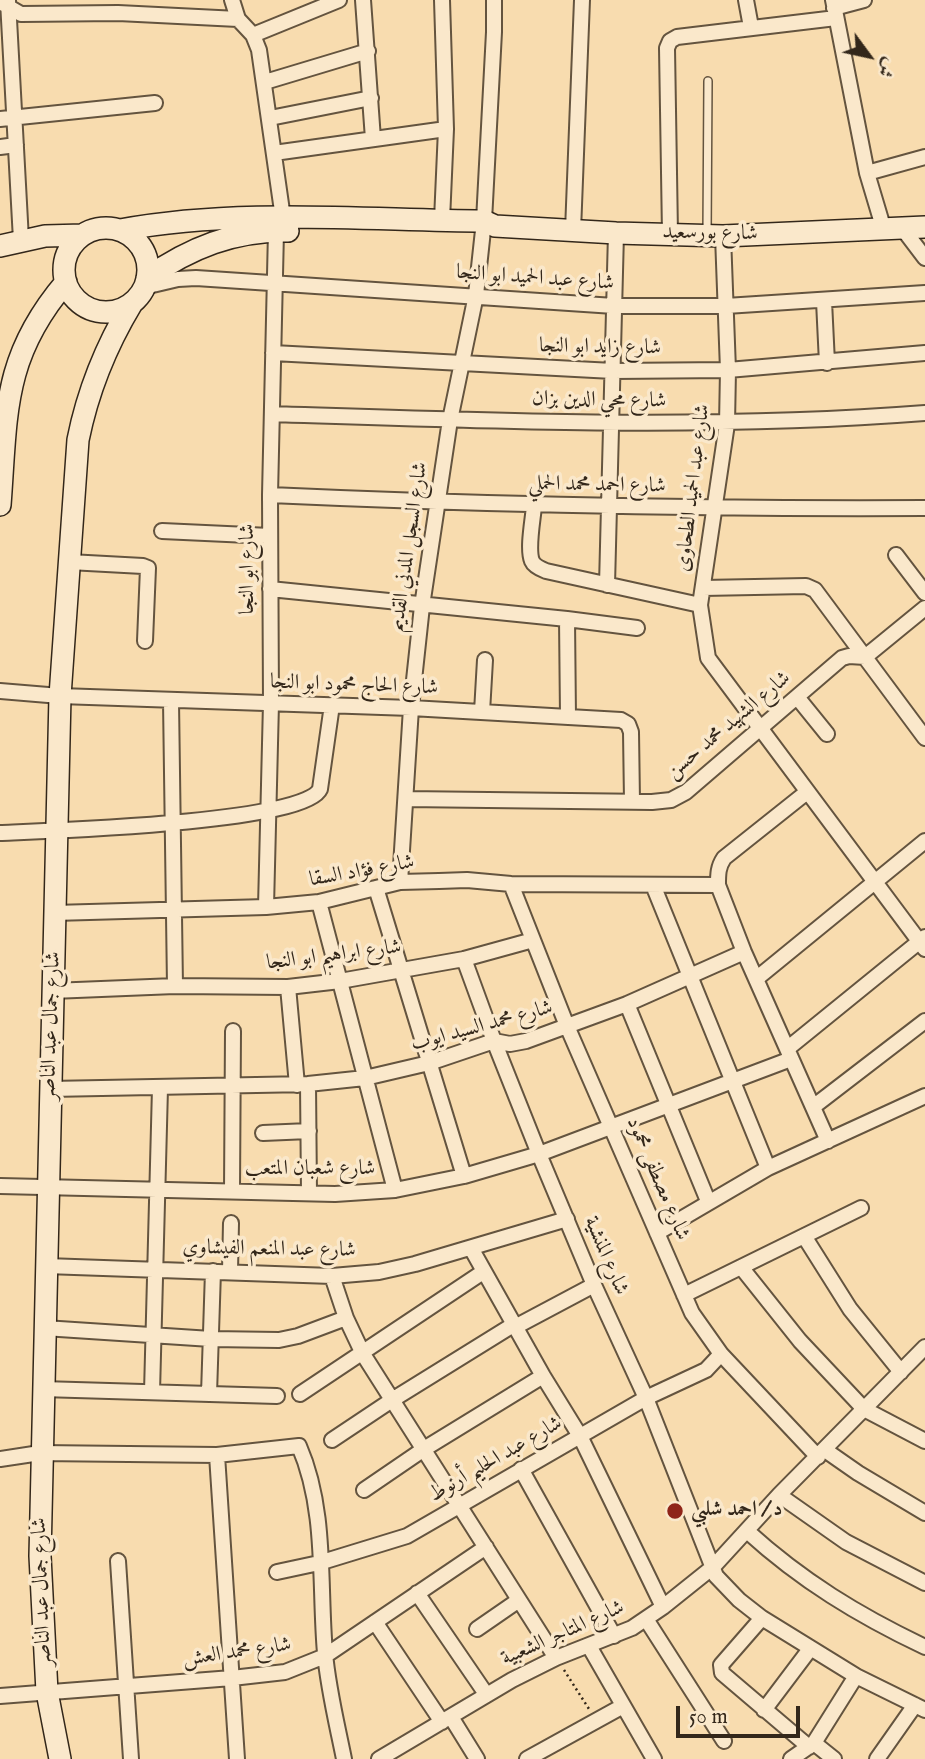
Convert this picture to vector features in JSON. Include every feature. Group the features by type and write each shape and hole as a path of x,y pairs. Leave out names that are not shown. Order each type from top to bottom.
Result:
{"street":[{"path":"232,0 238,19 253,35 338,0"},
{"path":"363,0 373,139"},
{"path":"442,0 446,129 442,220"},
{"name":"شارع السجل المدني القديم","path":"400,883 411,708 422,606 450,420 463,364 487,227 494,0"},
{"path":"573,231 582,0"},
{"path":"746,0 751,27"},
{"path":"670,234 668,44 677,37 751,27 864,0"},
{"path":"5,3 21,14 117,6 238,19"},
{"path":"5,3 7,118 16,145 21,240"},
{"path":"834,9 867,173 894,229 925,258"},
{"name":"شارع ابو النجا","path":"253,35 259,50 265,82 280,224 275,282 270,495 270,810 266,907"},
{"path":"265,82 368,51"},
{"path":"270,118 371,98"},
{"path":"7,118 155,103"},
{"path":"274,153 446,129"},
{"path":"0,147 16,145"},
{"path":"867,173 925,157"},
{"name":"شارع بورسعيد","path":"120,230 207,218 280,224 487,227 715,235 925,228"},
{"name":"شارع بورسعيد","path":"141,289 171,261 197,248 280,224 442,220 487,227"},
{"path":"99,228 120,230 129,234 143,249 148,268 141,289 113,311 93,310 76,300 66,282 65,261 75,242 83,235 99,228"},
{"path":"607,584 616,233"},
{"path":"0,246 45,236 83,235"},
{"name":"شارع عبد الحميد الطحاوى","path":"715,235 726,306 728,370 727,424 700,605 708,659 923,942"},
{"name":"شارع عبد الحميد ابو النجا","path":"141,289 178,279 275,282 614,306 726,306 925,293"},
{"path":"0,505 6,415 16,366 36,322 66,282"},
{"name":"شارع جمال عبد الناصر","path":"60,1759 47,1692 40,1556 40,1453 60,696 75,469 84,410 103,355 141,289"},
{"path":"824,301 827,363"},
{"name":"شارع زايد ابو النجا","path":"273,353 613,370 728,370 925,353"},
{"name":"شارع محي الدين بزان","path":"272,414 727,424 925,413"},
{"name":"شارع احمد محمد الحملي","path":"270,495 534,506 924,508"},
{"path":"534,506 530,549 532,561 546,571 700,605"},
{"path":"162,531 270,536"},
{"path":"896,555 925,593"},
{"path":"69,562 148,568 145,641"},
{"path":"703,588 811,588 925,738"},
{"path":"270,589 637,628"},
{"name":"شارع الشهيد محمد حسن","path":"405,799 671,800 686,792 842,658 865,657 925,608"},
{"path":"568,619 568,717"},
{"path":"482,712 485,660"},
{"name":"شارع الحاج محمود ابو النجا","path":"0,691 60,696 411,708 621,720 628,724 631,732 632,801"},
{"path":"797,697 827,734"},
{"path":"171,701 175,986"},
{"path":"0,833 173,824 270,810 315,797 320,789 332,705"},
{"path":"807,792 724,858 719,865 718,885 744,952 828,1141"},
{"path":"756,979 925,841"},
{"name":"شارع فؤاد السقا","path":"54,913 266,907 319,902 400,883 467,880 512,884 718,885"},
{"name":"شارع مصطفى محمود","path":"512,884 567,1026 699,1325 721,1354 821,1454 925,1514"},
{"path":"653,885 768,1168"},
{"path":"376,888 464,1176"},
{"path":"319,902 395,1189"},
{"name":"شارع ابراهيم ابو النجا","path":"52,991 175,986 288,986 340,981 464,958 533,940"},
{"name":"شارع شعبان المتعب","path":"0,1186 335,1194 395,1189 464,1176 539,1154 669,1107 734,1082 789,1054 923,942"},
{"name":"شارع محمد السيد ايوب","path":"50,1089 302,1084 365,1078 429,1063 494,1041 518,1043 627,1004 744,952"},
{"name":"شارع المنشية","path":"464,958 539,1154 594,1285 646,1398 713,1567 722,1583 762,1618 810,1649 856,1676 920,1707"},
{"path":"288,986 309,1131 309,1193"},
{"path":"627,1004 708,1201"},
{"path":"813,1107 925,1021"},
{"path":"232,1191 233,1031"},
{"path":"152,1392 160,1088"},
{"path":"657,1233 768,1168 925,1096"},
{"path":"263,1133 309,1131"},
{"path":"684,1295 861,1208"},
{"name":"شارع عبد المنعم الفيشاوي","path":"46,1266 332,1276 379,1272 567,1219"},
{"path":"230,1223 230,1271"},
{"path":"804,1236 850,1309 901,1372"},
{"path":"471,1248 580,1436 663,1607"},
{"path":"741,1267 800,1341 864,1409 925,1441"},
{"path":"209,1394 213,1271"},
{"path":"300,1394 483,1272"},
{"path":"332,1276 346,1318 363,1354 556,1657"},
{"path":"332,1440 514,1326 594,1285"},
{"path":"44,1328 211,1339 279,1340 298,1336 346,1318"},
{"name":"شارع المتاجر الشعبية","path":"379,1759 486,1694 556,1657 614,1636 663,1607 713,1567 779,1495 901,1372 919,1362 925,1347"},
{"name":"شارع عبد الحليم أرنوط","path":"277,1572 319,1563 407,1535 646,1398 706,1370 721,1354"},
{"path":"364,1490 543,1376"},
{"path":"42,1389 277,1396"},
{"path":"0,1459 40,1453 217,1455 272,1451 297,1445 303,1457 315,1503 325,1656 344,1759"},
{"path":"217,1455 237,1759"},
{"path":"521,1469 614,1636"},
{"path":"779,1495 846,1542 925,1583"},
{"path":"747,1531 830,1597 925,1647"},
{"name":"شارع محمد العش","path":"0,1696 285,1672 325,1656 486,1547"},
{"path":"118,1561 124,1686 131,1759"},
{"path":"417,1593 486,1694"},
{"path":"477,1629 519,1600"},
{"path":"762,1618 721,1665 722,1673 764,1710 834,1759"},
{"path":"646,1619 724,1741"},
{"path":"375,1622 477,1759"},
{"path":"589,1646 654,1759"},
{"path":"764,1710 810,1649"},
{"path":"791,1759 812,1745 856,1676"},
{"path":"527,1759 623,1706"},
{"path":"877,1759 920,1707"}],"lane":[{"path":"708,81 715,235"}],"path":[{"path":"556,1657 597,1720"}],"place":[{"name":"د / احمد شلبي","path":"675,1511"}]}
